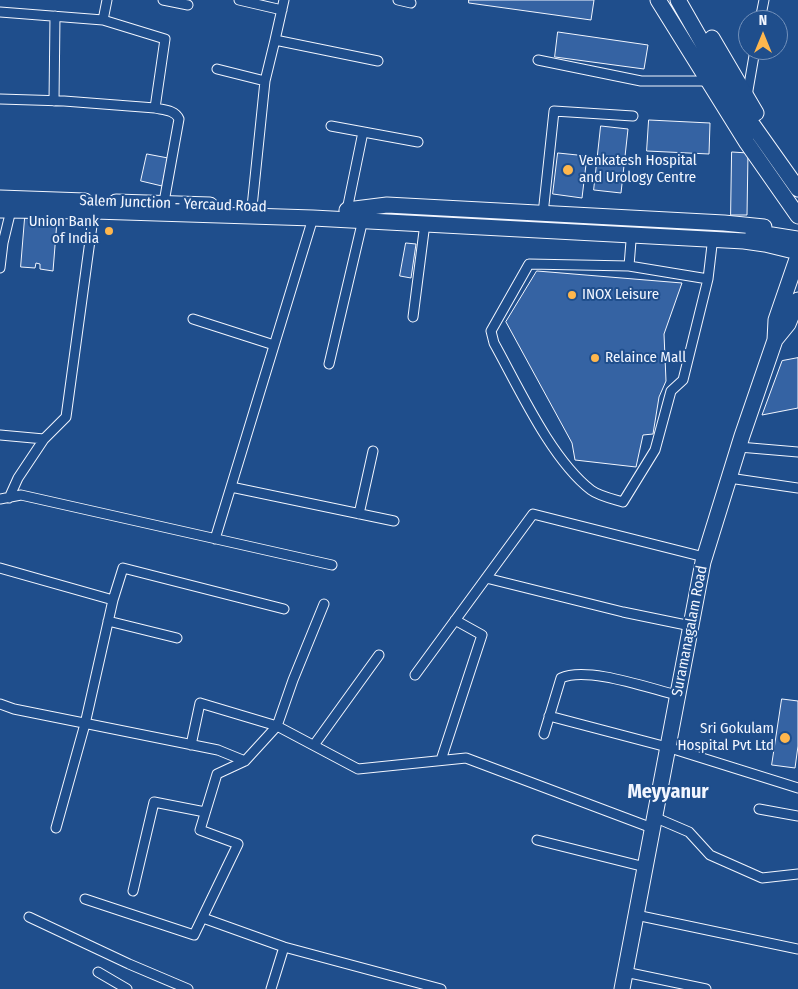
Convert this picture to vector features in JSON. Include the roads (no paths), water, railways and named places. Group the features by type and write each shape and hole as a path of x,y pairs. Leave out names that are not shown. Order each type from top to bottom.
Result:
{"main road":[{"path":"658,0 747,143 798,216"},
{"path":"667,0 744,127 798,205"},
{"path":"678,0 735,100 798,189"},
{"path":"690,0 746,98 781,152 798,174"},
{"name":"Salem Junction - Yercaud Road","path":"0,198 164,202 347,210"},
{"path":"347,210 387,206 740,224 798,233"},
{"path":"6,210 313,218 387,217 737,230 798,239"},
{"path":"347,210 387,217 744,241 765,244 798,256"},
{"path":"313,218 361,228 712,245 760,249 798,256"},
{"path":"775,340 776,320 798,256"},
{"path":"775,340 788,324 798,300"},
{"name":"Suramanagalam Road","path":"622,989 704,557 775,340"}],"street":[{"path":"102,20 107,0"},
{"path":"163,0 188,5"},
{"path":"238,0 282,10"},
{"path":"252,207 266,81 284,0"},
{"path":"398,0 410,3"},
{"path":"0,12 102,20 166,39 155,108"},
{"path":"54,101 55,16"},
{"path":"275,40 378,61"},
{"path":"538,60 641,81 708,81"},
{"path":"746,98 753,60"},
{"path":"217,69 266,81"},
{"path":"0,99 155,108 176,114 179,120 164,202"},
{"path":"543,214 554,111 634,116"},
{"path":"330,126 418,142"},
{"path":"347,210 363,132"},
{"path":"0,268 6,210"},
{"path":"5,498 44,438 66,417 94,211"},
{"path":"216,539 313,218"},
{"path":"329,364 361,228"},
{"path":"413,317 424,231"},
{"path":"629,266 631,241"},
{"path":"708,279 629,266 529,264 490,331 494,343 567,469 592,492 623,502 655,450 671,392 683,380 708,279 712,245"},
{"path":"193,319 274,345"},
{"path":"0,435 44,438"},
{"path":"739,447 798,452"},
{"path":"359,514 373,451"},
{"path":"729,478 798,488"},
{"path":"231,487 394,521"},
{"path":"5,498 21,495 332,565"},
{"path":"414,675 533,514 704,557"},
{"path":"0,568 113,600"},
{"path":"56,828 86,724 108,621 123,568 284,608"},
{"path":"486,578 623,612 691,626"},
{"path":"86,899 194,935 238,844 200,830 217,774 245,761 277,726 293,680 324,604"},
{"path":"441,760 482,635 455,620"},
{"path":"108,621 177,638"},
{"path":"314,745 379,655"},
{"path":"544,734 561,678 569,674 589,674 677,695"},
{"path":"191,745 200,703 277,726 358,768 466,758 654,822 689,832 710,855 762,878 798,874"},
{"path":"0,704 14,709 218,750 245,761"},
{"path":"549,716 667,747 798,788"},
{"path":"133,891 154,802 205,812"},
{"path":"759,809 798,816"},
{"path":"537,840 645,867"},
{"path":"636,915 798,949"},
{"path":"29,917 129,964 188,989"},
{"path":"203,918 284,947 441,989"},
{"path":"271,989 284,947"},
{"path":"98,972 127,989"},
{"path":"626,972 706,989"}],"place":[{"name":"Venkatesh Hospital and Urology Centre","path":"568,170"},
{"name":"Union Bank of India","path":"109,231"},
{"name":"INOX Leisure","path":"572,295"},
{"name":"Relaince Mall","path":"595,358"},
{"name":"Sri Gokulam Hospital Pvt Ltd","path":"785,738"}],"district":[{"name":"Meyyanur","path":"668,792"}]}
